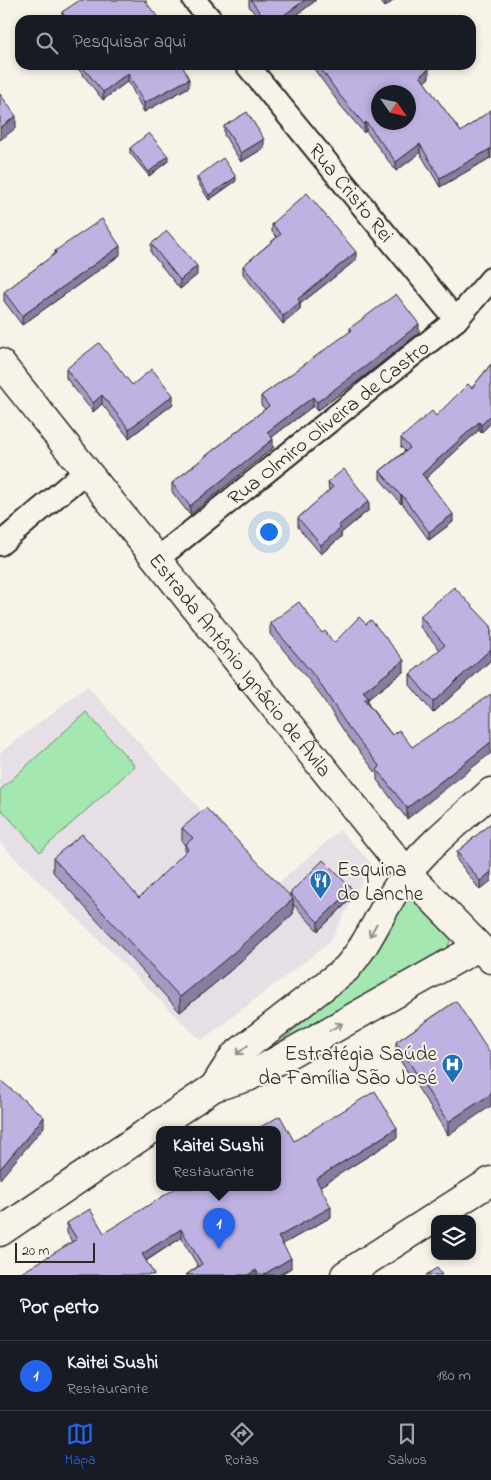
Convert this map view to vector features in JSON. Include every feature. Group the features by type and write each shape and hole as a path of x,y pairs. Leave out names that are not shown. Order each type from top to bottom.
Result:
{"street":[{"path":"194,0 206,15"},
{"name":"Rua Cristo Rei","path":"251,70 456,320"},
{"name":"Rua Olmiro Oliveira de Castro","path":"157,560 456,320 491,279"},
{"name":"Estrada Antônio Ignácio de Ávila","path":"0,363 407,872 484,953"},
{"path":"0,544 86,471"},
{"path":"214,1087 234,1056 346,970 358,957 407,872 429,848 491,792"},
{"path":"156,1126 214,1087 248,1077 484,953"},
{"path":"0,1232 156,1126"},
{"path":"345,1275 491,1181"}],"shaded area":[{"path":"87,686 272,888 340,830 372,864 329,943 201,1041 0,843 0,753"}],"green space":[{"path":"86,712 135,766 40,852 0,808 0,790"},
{"path":"405,899 415,902 451,939 447,949 268,1052 359,974"}],"building":[{"path":"80,0 144,0 156,15 64,15 62,12"},
{"path":"251,0 305,0 284,15 262,15"},
{"path":"85,70 184,70 189,79 144,103 128,73 103,92"},
{"path":"322,70 428,70 420,76 461,132 491,110 491,150 440,178 420,144 396,162 372,130 416,130 416,85 371,85 371,129 366,122 364,124"},
{"path":"0,94 16,116 0,128"},
{"path":"247,112 264,139 241,153 224,126"},
{"path":"149,133 168,156 149,172 130,148"},
{"path":"223,158 236,177 209,195 197,177"},
{"path":"307,193 356,252 298,299 300,302 283,316 243,266 281,234 272,224"},
{"path":"102,219 120,246 22,316 4,292 56,253 55,251"},
{"path":"167,231 197,266 180,280 151,244"},
{"path":"396,294 419,324 317,402 313,397 267,432 273,439 190,506 172,483 269,406 261,396 352,330 350,328"},
{"path":"99,343 132,385 152,369 173,395 129,429 102,395 93,403 66,369"},
{"path":"491,364 491,415 481,425 479,422 422,474 453,514 429,532 402,495 380,471 410,448 401,438 432,411 436,416 468,384 472,388"},
{"path":"344,469 369,501 338,526 341,528 321,545 298,518 333,487 328,482"},
{"path":"454,587 491,626 491,649 433,702 410,674 445,645 420,616"},
{"path":"299,602 322,633 325,631 334,643 359,617 366,624 371,620 404,660 363,692 368,698 364,700 392,735 399,730 412,747 491,694 491,742 407,808 377,770 380,767 346,724 317,679 270,623"},
{"path":"206,808 293,899 231,955 180,997 53,858 82,834 139,898 188,849 185,845 193,838 182,828"},
{"path":"491,823 491,872 480,881 457,852"},
{"name":"Esquina do Lanche","path":"323,860 352,889 318,922 290,893"},
{"name":"Estratégia Saúde da Família São José","path":"456,1001 491,1055 491,1094 448,1122 396,1042"},
{"path":"0,1080 44,1117 0,1169"},
{"path":"375,1091 397,1128 316,1179 331,1207 278,1237 291,1258 263,1275 259,1275 256,1270 248,1275 186,1275 202,1264 181,1229 142,1254 154,1274 152,1275 18,1275 77,1239 67,1223 90,1209 104,1233 171,1191 281,1191 281,1126 262,1126 280,1116 294,1141"},
{"path":"437,1268 442,1275 426,1275"}],"place":[{"name":"Esquina do Lanche","path":"321,900"},
{"name":"Estratégia Saúde da Família São José","path":"453,1084"},
{"name":"Kaitei Sushi","path":"219,1249"}]}
